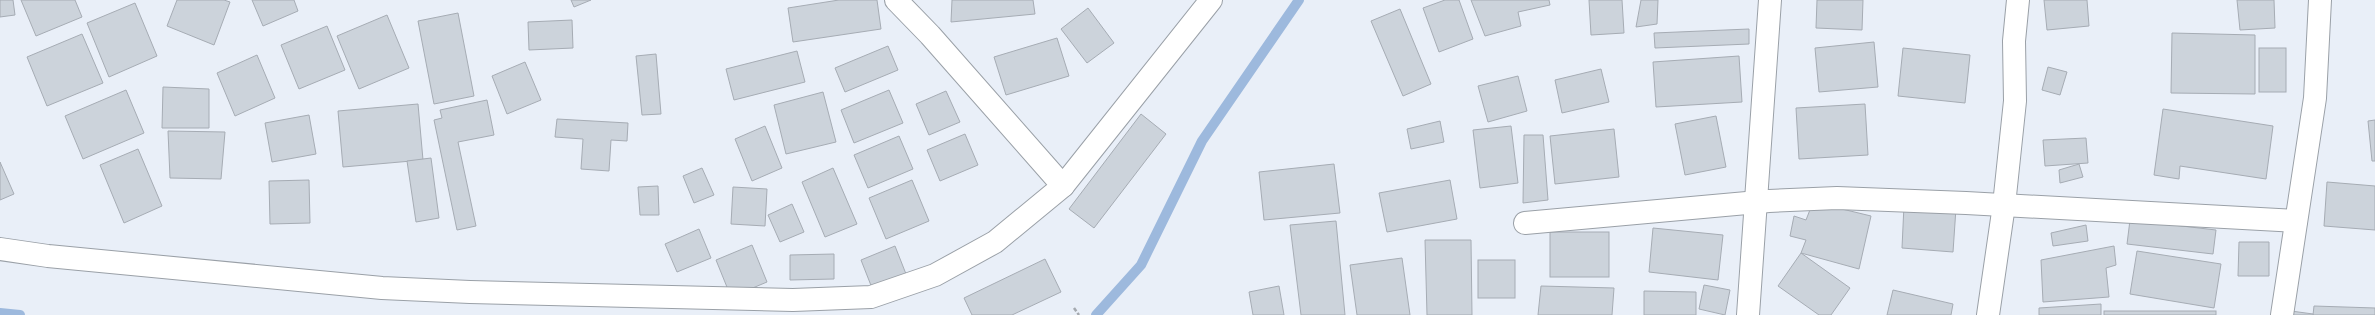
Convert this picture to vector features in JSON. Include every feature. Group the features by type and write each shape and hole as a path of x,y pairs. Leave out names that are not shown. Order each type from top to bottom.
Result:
{"street":[{"path":"896,0 930,35 1063,186"},
{"path":"0,249 382,288 470,292 793,300 870,297 935,275 995,242 1063,186 1210,0"},
{"path":"1748,315 1770,0"},
{"path":"1988,315 2004,205 2015,101 2014,41 2018,0"},
{"path":"2282,315 2315,98 2320,0"},
{"path":"1525,223 1757,202 1837,198 2004,205 2296,221"}],"path":[{"path":"1074,308 1079,315"}],"building":[{"path":"0,0 13,0 15,15 0,17"},
{"path":"21,0 75,0 82,17 36,36"},
{"path":"177,0 224,0 230,2 214,45 167,26"},
{"path":"252,0 294,0 298,11 263,26"},
{"path":"571,0 591,0 574,7"},
{"path":"839,0 877,0 881,29 793,42 788,8"},
{"path":"952,0 1033,0 1035,14 951,22"},
{"path":"1445,0 1459,0 1473,39 1439,52 1423,8"},
{"path":"1471,0 1549,0 1550,5 1518,12 1521,26 1485,36"},
{"path":"1589,0 1622,0 1624,33 1591,35"},
{"path":"1641,0 1658,0 1657,24 1636,27"},
{"path":"1817,0 1863,0 1862,30 1816,28"},
{"path":"2044,0 2087,0 2089,26 2047,30"},
{"path":"2237,0 2274,0 2275,28 2240,30"},
{"path":"135,3 157,56 109,77 87,23"},
{"path":"1088,8 1114,43 1087,63 1061,29"},
{"path":"1400,9 1431,84 1403,96 1371,21"},
{"path":"458,13 474,96 434,104 418,21"},
{"path":"387,15 409,68 359,89 337,36"},
{"path":"572,20 573,48 529,50 528,22"},
{"path":"327,26 345,70 299,89 281,45"},
{"path":"1749,29 1749,44 1655,48 1654,33"},
{"path":"2172,33 2255,35 2255,94 2171,93"},
{"path":"82,34 103,83 47,106 27,57"},
{"path":"1057,38 1069,76 1006,95 994,57"},
{"path":"1874,42 1878,87 1819,92 1815,48"},
{"path":"888,46 898,70 845,92 835,68"},
{"path":"1903,48 1970,55 1965,103 1898,96"},
{"path":"2259,48 2286,48 2286,92 2259,92"},
{"path":"797,51 805,82 734,100 726,69"},
{"path":"656,54 661,114 642,115 636,56"},
{"path":"257,55 275,98 235,116 217,73"},
{"path":"1739,56 1742,102 1656,107 1653,62"},
{"path":"525,62 541,100 507,114 492,76"},
{"path":"2048,67 2067,72 2060,95 2042,90"},
{"path":"1601,69 1609,102 1562,113 1555,80"},
{"path":"1518,76 1527,111 1488,122 1478,86"},
{"path":"163,87 209,89 209,128 162,128"},
{"path":"126,90 144,133 83,159 65,116"},
{"path":"889,90 903,123 854,143 841,110"},
{"path":"946,91 960,122 929,135 916,104"},
{"path":"823,92 836,142 786,154 774,105"},
{"path":"487,100 494,135 458,142 476,226 457,230 434,120 442,118 440,110"},
{"path":"418,104 423,160 343,167 338,111"},
{"path":"1865,104 1868,155 1799,159 1796,108"},
{"path":"2163,109 2273,126 2266,179 2180,166 2179,179 2154,175"},
{"path":"1141,114 1166,134 1094,228 1069,209"},
{"path":"309,115 316,154 272,162 265,123"},
{"path":"1716,116 1726,167 1685,175 1675,124"},
{"path":"557,119 628,123 627,141 611,140 609,171 581,169 583,139 555,137"},
{"path":"2375,120 2375,161 2372,161 2368,121"},
{"path":"1440,121 1444,142 1411,149 1407,129"},
{"path":"765,126 782,168 752,181 735,139"},
{"path":"1511,126 1518,183 1480,188 1473,130"},
{"path":"1614,129 1619,177 1555,184 1550,136"},
{"path":"168,131 225,132 221,179 170,178"},
{"path":"965,134 978,165 940,181 927,150"},
{"path":"1524,135 1543,135 1548,200 1523,203"},
{"path":"899,136 913,169 868,188 854,155"},
{"path":"2086,138 2088,163 2045,166 2043,140"},
{"path":"138,149 162,206 124,223 100,165"},
{"path":"431,158 439,218 416,222 407,161"},
{"path":"0,162 14,194 0,200"},
{"path":"1334,164 1340,213 1264,220 1259,172"},
{"path":"2079,164 2083,177 2060,183 2059,170"},
{"path":"702,168 714,195 694,203 683,176"},
{"path":"833,168 857,224 825,237 802,182"},
{"path":"309,180 310,223 270,224 269,181"},
{"path":"912,180 929,221 886,239 869,198"},
{"path":"1450,180 1457,219 1387,232 1379,193"},
{"path":"2327,182 2375,186 2375,230 2324,226"},
{"path":"658,186 659,215 640,215 638,187"},
{"path":"733,187 767,189 765,226 731,224"},
{"path":"1813,202 1871,216 1859,269 1801,253 1806,240 1790,236 1794,216 1806,220"},
{"path":"792,204 804,232 780,242 768,215"},
{"path":"1904,205 1956,208 1953,252 1902,248"},
{"path":"2130,220 2216,230 2213,254 2127,244"},
{"path":"1336,221 1345,315 1301,315 1290,225"},
{"path":"2086,225 2088,241 2053,246 2051,233"},
{"path":"1653,228 1723,235 1718,280 1649,272"},
{"path":"699,229 711,258 677,272 665,244"},
{"path":"1550,232 1609,232 1609,277 1550,277"},
{"path":"1425,240 1471,240 1472,315 1427,315"},
{"path":"2239,242 2269,242 2269,276 2238,276"},
{"path":"752,245 767,282 731,297 716,260"},
{"path":"895,246 906,274 872,288 861,260"},
{"path":"2114,246 2116,265 2106,268 2109,297 2043,302 2041,260"},
{"path":"2137,251 2221,264 2214,308 2130,294"},
{"path":"1801,253 1850,288 1831,315 1819,315 1778,286"},
{"path":"834,254 834,279 790,280 790,255"},
{"path":"1402,258 1410,315 1357,315 1350,265"},
{"path":"1045,259 1061,292 1012,315 972,315 964,298"},
{"path":"1478,260 1515,260 1515,298 1478,298"},
{"path":"1704,285 1730,290 1725,315 1699,309"},
{"path":"1279,286 1284,315 1253,315 1249,292"},
{"path":"1541,286 1614,288 1612,315 1538,315"},
{"path":"1893,290 1953,304 1951,315 1887,315"},
{"path":"1644,291 1696,292 1696,315 1644,315"},
{"path":"2101,304 2101,315 2039,315 2039,308"},
{"path":"2314,306 2375,308 2375,315 2313,315"},
{"path":"2104,311 2216,311 2216,315 2104,315"},
{"path":"2291,311 2313,314 2313,315 2291,315"}],"waterway":[{"path":"1096,315 1141,265 1202,141 1299,0"},
{"path":"0,313 20,315"}]}
